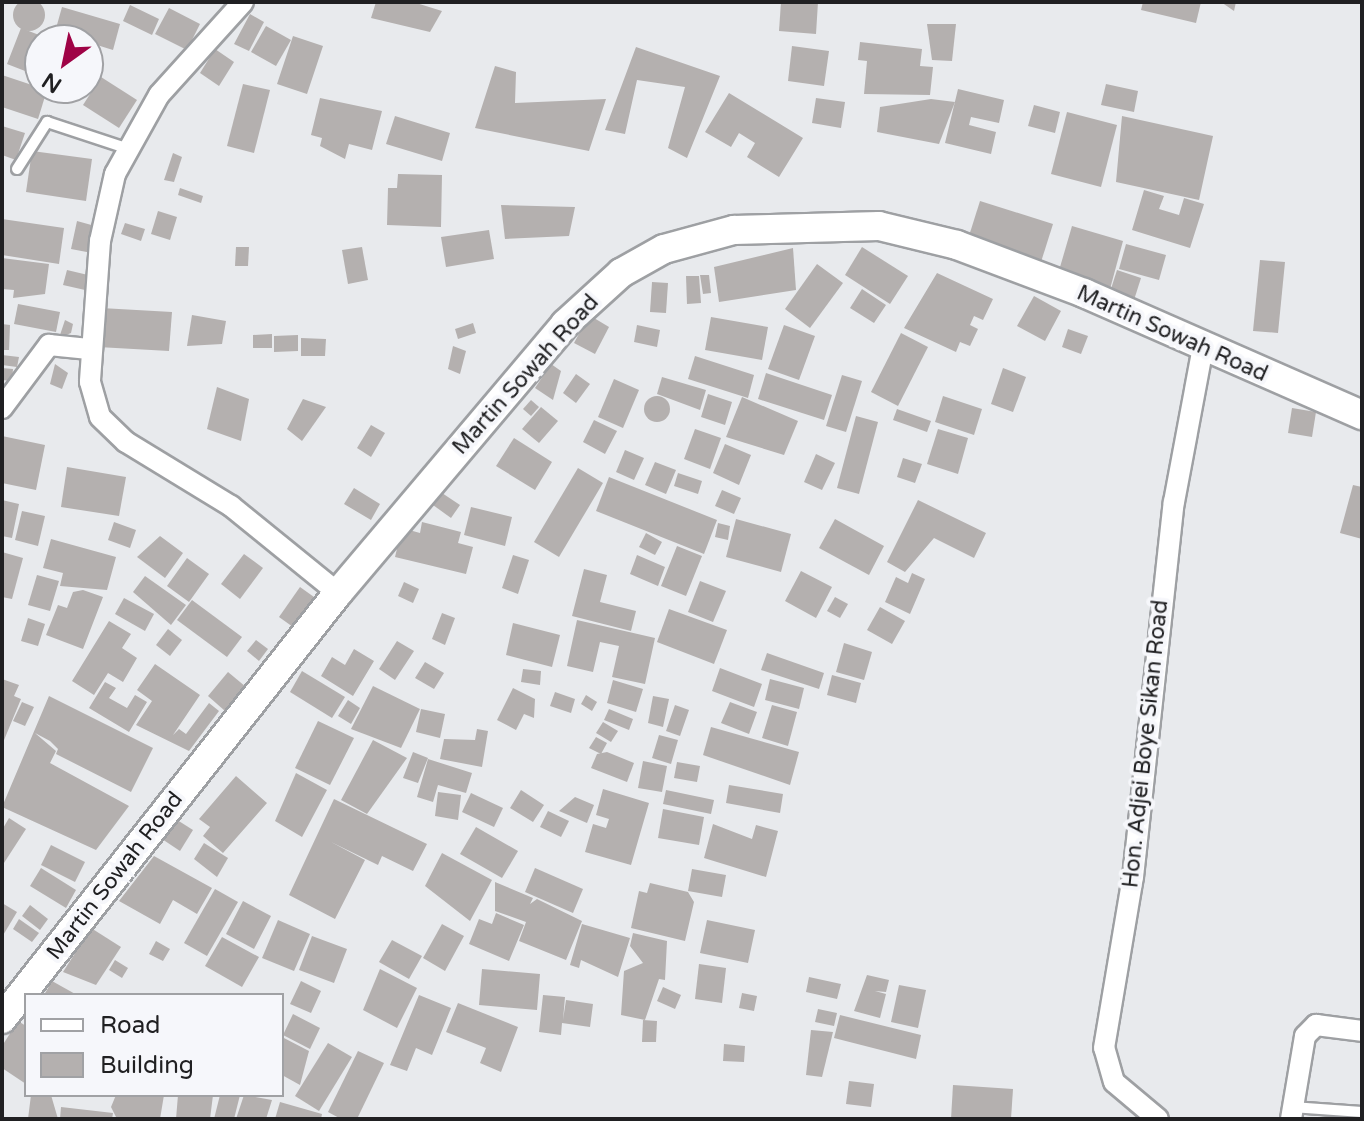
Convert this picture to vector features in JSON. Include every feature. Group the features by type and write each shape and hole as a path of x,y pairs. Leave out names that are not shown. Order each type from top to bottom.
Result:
{"street":[{"path":"243,2 181,67 126,148 100,241 89,349 100,417 126,442 231,506 338,593"},
{"name":"Martin Sowah Road","path":"2,1019 338,593 565,324 621,273 664,249 734,230 879,226 1056,282 1362,415"},
{"path":"2,408 49,345 89,349"},
{"name":"Hon. Adjei Boye Sikan Road","path":"1158,1119 1114,1082 1104,1048 1133,877 1174,502 1203,347"},
{"path":"1292,1113 1305,1036 1316,1025 1362,1031"}],"lane":[{"path":"17,169 47,122 126,148"},
{"path":"1292,1113 1362,1112"}],"building":[{"path":"23,0 35,0 44,9 42,24 24,24 24,30 14,21 14,9"},
{"path":"376,2 413,2 442,11 430,32 371,18"},
{"path":"781,2 818,2 816,34 779,31"},
{"path":"1143,2 1201,2 1196,23 1141,10"},
{"path":"1221,2 1236,2 1234,11"},
{"path":"130,5 159,19 152,35 123,21"},
{"path":"62,7 120,24 113,50 104,47 104,24 57,24"},
{"path":"169,8 200,24 187,50 155,34"},
{"path":"250,14 264,22 249,51 234,44"},
{"path":"927,24 956,24 952,61 932,60"},
{"path":"266,26 291,40 276,66 251,52"},
{"path":"21,28 24,29 24,71 7,64"},
{"path":"293,36 323,46 307,94 277,84"},
{"path":"860,42 922,49 920,66 933,67 930,95 864,94 867,61 858,60"},
{"path":"792,46 829,51 824,86 788,81"},
{"path":"636,47 720,76 687,158 668,148 685,87 637,80 625,134 605,130"},
{"path":"215,49 234,62 219,86 200,73"},
{"path":"495,66 516,72 515,103 606,99 589,151 475,128"},
{"path":"2,75 24,82 24,104 43,104 38,119 2,107"},
{"path":"104,79 137,100 119,128 83,105 104,104"},
{"path":"243,84 270,90 254,153 227,146"},
{"path":"1106,84 1138,91 1134,112 1101,105"},
{"path":"958,89 1004,100 999,123 971,117 969,125 996,132 991,154 945,143"},
{"path":"729,93 803,138 779,177 747,157 755,143 739,133 731,147 705,132"},
{"path":"320,98 382,111 372,150 349,144 345,159 320,146 322,138 311,135"},
{"path":"816,98 845,102 841,128 812,123"},
{"path":"931,99 955,102 939,144 877,132 880,107"},
{"path":"1034,105 1060,112 1055,133 1028,126"},
{"path":"1067,112 1117,125 1101,187 1051,174"},
{"path":"395,116 450,133 442,161 386,144"},
{"path":"1122,116 1213,136 1199,200 1116,182"},
{"path":"2,126 25,133 16,160 2,155"},
{"path":"32,151 92,159 86,201 26,192"},
{"path":"173,153 182,157 174,182 164,180"},
{"path":"398,174 442,175 441,227 387,225 388,188 397,188"},
{"path":"180,188 203,196 201,203 178,195"},
{"path":"1144,190 1164,196 1159,209 1179,215 1184,198 1204,204 1190,248 1132,230"},
{"path":"980,201 1053,224 1041,262 968,239"},
{"path":"501,205 575,207 569,236 505,239"},
{"path":"158,211 177,217 170,240 151,234"},
{"path":"2,219 64,228 59,264 2,255"},
{"path":"77,221 95,226 92,253 71,249"},
{"path":"125,223 145,229 141,241 121,234"},
{"path":"1072,226 1123,241 1110,289 1058,274"},
{"path":"489,230 494,259 446,267 441,237"},
{"path":"1126,244 1166,255 1159,280 1119,269"},
{"path":"236,247 249,247 248,266 235,266"},
{"path":"362,247 368,280 348,284 342,250"},
{"path":"862,247 908,276 890,304 845,275"},
{"path":"793,248 796,290 719,302 714,267"},
{"path":"2,258 49,264 45,294 13,298 14,290 2,289"},
{"path":"1260,260 1285,262 1278,333 1253,331"},
{"path":"817,264 843,283 810,328 785,309"},
{"path":"67,270 88,275 85,290 63,285"},
{"path":"1117,270 1141,278 1134,300 1110,292"},
{"path":"937,273 993,299 983,320 974,316 970,325 978,329 970,346 960,342 956,352 904,328"},
{"path":"700,275 709,275 711,293 703,294"},
{"path":"686,276 699,276 701,303 687,304"},
{"path":"652,282 668,283 666,313 650,312"},
{"path":"862,289 886,305 874,323 850,308"},
{"path":"1034,296 1061,311 1045,341 1017,326"},
{"path":"18,304 60,312 56,332 14,324"},
{"path":"101,308 172,312 169,351 98,347"},
{"path":"192,315 226,321 222,344 187,346"},
{"path":"589,315 609,327 595,354 574,343"},
{"path":"711,317 768,327 762,360 705,350"},
{"path":"65,320 73,324 71,333 59,338"},
{"path":"473,323 476,333 458,339 455,329"},
{"path":"2,324 10,325 9,350 2,350"},
{"path":"637,325 660,330 657,347 634,342"},
{"path":"784,325 815,336 799,380 768,369"},
{"path":"1068,329 1088,336 1081,354 1062,347"},
{"path":"901,333 928,347 898,406 871,392"},
{"path":"272,334 272,348 253,348 253,335"},
{"path":"298,335 298,351 274,352 274,336"},
{"path":"301,338 326,339 325,356 301,356"},
{"path":"453,346 466,351 460,374 448,369"},
{"path":"2,355 19,357 17,367 2,365"},
{"path":"695,356 754,375 748,398 688,379"},
{"path":"55,364 68,373 62,389 50,384"},
{"path":"551,364 561,371 553,400 535,388"},
{"path":"2,368 13,369 12,381 2,380"},
{"path":"1003,368 1026,377 1013,412 991,404"},
{"path":"766,373 832,395 824,420 758,399"},
{"path":"576,374 590,384 576,403 563,393"},
{"path":"842,375 862,381 846,432 826,426"},
{"path":"662,377 706,390 700,410 657,394"},
{"path":"614,379 639,390 623,428 598,417"},
{"path":"217,387 249,399 241,441 207,429"},
{"path":"708,394 732,402 725,425 701,417"},
{"path":"657,396 666,400 670,409 666,418 657,422 648,418 644,409 648,400"},
{"path":"943,396 982,409 974,435 935,422"},
{"path":"742,397 798,421 784,455 726,437"},
{"path":"303,399 326,407 302,441 287,429"},
{"path":"531,400 539,407 531,416 523,409"},
{"path":"541,407 558,421 539,443 522,429"},
{"path":"1292,408 1316,412 1312,437 1288,433"},
{"path":"897,409 931,421 927,432 893,420"},
{"path":"856,416 878,422 859,494 837,488"},
{"path":"594,420 617,431 605,454 583,442"},
{"path":"371,425 385,433 371,457 357,448"},
{"path":"695,429 721,438 710,469 684,459"},
{"path":"938,429 968,438 958,474 927,464"},
{"path":"2,436 45,445 36,490 2,483"},
{"path":"514,438 552,462 535,490 496,466"},
{"path":"725,444 751,455 739,485 713,473"},
{"path":"625,450 644,458 634,480 616,472"},
{"path":"816,454 835,463 822,490 804,482"},
{"path":"903,458 922,464 915,483 897,477"},
{"path":"655,462 676,470 666,494 645,485"},
{"path":"67,467 126,477 119,516 61,507"},
{"path":"578,468 603,483 559,557 534,542"},
{"path":"678,473 702,481 698,494 674,486"},
{"path":"609,477 717,520 704,554 596,511"},
{"path":"1353,485 1362,487 1362,539 1340,533"},
{"path":"354,488 380,504 371,520 344,504"},
{"path":"722,490 741,498 734,514 715,506"},
{"path":"442,493 460,505 451,518 433,505"},
{"path":"2,500 19,504 12,538 2,536"},
{"path":"918,500 986,533 974,558 934,538 905,572 887,562"},
{"path":"471,507 512,517 505,546 464,535"},
{"path":"22,511 45,516 38,546 15,540"},
{"path":"736,519 791,534 781,572 726,557"},
{"path":"835,519 884,546 869,575 819,548"},
{"path":"114,522 136,530 130,548 108,540"},
{"path":"422,522 461,532 458,543 473,547 466,574 395,557 402,528 420,533"},
{"path":"718,523 730,526 728,540 715,537"},
{"path":"646,533 662,542 655,555 639,547"},
{"path":"160,536 183,553 165,578 137,557"},
{"path":"51,539 116,557 107,590 60,586 63,573 43,568"},
{"path":"677,546 702,556 686,596 661,586"},
{"path":"2,552 23,558 12,599 2,597"},
{"path":"244,554 263,568 240,599 221,584"},
{"path":"513,555 529,560 518,594 502,588"},
{"path":"637,555 665,567 658,586 630,574"},
{"path":"187,558 209,574 189,602 167,586"},
{"path":"584,569 607,575 600,602 636,611 631,631 572,616"},
{"path":"801,571 832,587 816,618 785,601"},
{"path":"912,573 925,579 910,614 885,602 896,577 908,583"},
{"path":"37,575 59,581 50,611 28,605"},
{"path":"145,576 186,605 171,625 133,592"},
{"path":"700,581 726,591 713,622 688,612"},
{"path":"404,582 419,589 413,603 398,596"},
{"path":"300,587 314,597 293,627 279,617"},
{"path":"83,590 103,597 83,649 46,635 58,605 67,608 73,592"},
{"path":"835,597 848,604 840,618 827,611"},
{"path":"124,598 154,614 145,631 115,614"},
{"path":"192,600 242,637 227,657 177,620"},
{"path":"880,607 905,621 892,644 867,630"},
{"path":"669,609 727,630 714,664 657,642"},
{"path":"442,613 455,618 445,645 432,639"},
{"path":"28,618 45,624 38,646 21,641"},
{"path":"577,620 655,638 645,684 612,677 619,646 600,642 593,672 567,666"},
{"path":"109,621 131,634 122,648 137,658 123,682 108,673 94,695 72,681"},
{"path":"513,623 560,635 552,667 506,655"},
{"path":"168,629 182,640 170,656 156,645"},
{"path":"256,640 268,649 259,661 247,651"},
{"path":"397,641 414,651 395,680 379,669"},
{"path":"844,643 872,652 864,680 836,672"},
{"path":"354,649 374,661 353,696 321,676 332,657 345,665"},
{"path":"767,653 824,673 819,689 761,670"},
{"path":"425,662 444,673 434,689 415,678"},
{"path":"155,664 200,695 173,735 179,729 186,734 209,703 219,711 189,751 136,725 152,701 137,690"},
{"path":"720,668 762,684 754,707 712,691"},
{"path":"523,669 541,671 540,685 521,682"},
{"path":"302,671 345,697 332,718 290,692"},
{"path":"228,672 246,687 225,711 208,696"},
{"path":"832,675 861,683 856,703 827,695"},
{"path":"2,679 19,685 14,696 21,699 2,745"},
{"path":"770,679 804,688 799,709 765,700"},
{"path":"613,680 643,689 636,712 607,703"},
{"path":"105,682 116,688 109,698 127,708 135,695 147,702 129,732 89,708"},
{"path":"373,686 420,709 401,748 351,729"},
{"path":"513,688 535,699 534,718 524,714 516,730 497,720"},
{"path":"555,692 575,699 571,713 550,706"},
{"path":"586,695 597,702 592,711 581,704"},
{"path":"49,696 153,748 131,792 56,754 58,749 50,741 35,733 56,751 50,763 129,806 96,850 2,807"},
{"path":"653,696 669,699 663,727 648,723"},
{"path":"348,700 360,708 351,724 338,716"},
{"path":"22,702 34,707 25,726 13,721"},
{"path":"730,702 757,712 749,734 721,723"},
{"path":"675,705 689,710 680,736 666,731"},
{"path":"772,705 797,712 788,746 762,738"},
{"path":"421,709 445,714 440,738 416,732"},
{"path":"609,709 633,719 629,730 604,720"},
{"path":"318,721 354,738 330,785 295,768"},
{"path":"603,722 618,731 611,742 596,733"},
{"path":"711,727 799,752 790,785 703,755"},
{"path":"477,729 488,731 482,767 440,759 444,739 475,740"},
{"path":"659,735 678,740 671,764 652,758"},
{"path":"596,737 607,743 601,754 589,748"},
{"path":"373,740 407,758 367,814 341,800"},
{"path":"413,752 428,758 418,783 403,778"},
{"path":"607,752 634,763 627,782 591,768 597,754"},
{"path":"428,759 472,773 466,793 438,785 433,802 417,797"},
{"path":"643,761 667,766 662,792 638,788"},
{"path":"677,762 700,766 697,782 674,778"},
{"path":"296,773 327,790 302,837 275,821"},
{"path":"236,776 267,803 223,853 203,836 210,827 199,819"},
{"path":"729,785 783,794 780,813 726,803"},
{"path":"603,789 649,803 631,865 585,852 593,824 606,828 609,819 596,815"},
{"path":"521,790 544,805 533,822 510,808"},
{"path":"666,790 714,800 711,814 663,804"},
{"path":"438,792 461,795 458,820 435,816"},
{"path":"471,793 503,808 494,827 462,812"},
{"path":"575,797 594,805 587,823 559,811"},
{"path":"334,799 427,844 413,871 382,856 378,865 331,842 365,860 335,919 289,895"},
{"path":"663,809 704,817 699,845 658,838"},
{"path":"548,811 569,821 561,837 540,827"},
{"path":"9,818 26,829 2,866 2,830"},
{"path":"174,818 193,830 180,851 162,839"},
{"path":"713,824 752,839 756,825 778,831 766,877 704,858"},
{"path":"476,827 518,851 502,878 460,854"},
{"path":"204,843 228,858 217,877 194,859"},
{"path":"51,845 85,862 75,882 41,865"},
{"path":"442,853 492,880 470,921 425,886"},
{"path":"154,856 212,888 197,914 173,900 160,924 119,901"},
{"path":"41,868 76,890 66,908 30,886"},
{"path":"535,868 583,889 573,913 525,892"},
{"path":"692,869 726,875 722,897 688,891"},
{"path":"495,882 533,898 530,904 537,899 582,921 566,960 519,941 526,922 495,911"},
{"path":"650,883 688,892 694,902 685,941 631,928 639,891 647,893"},
{"path":"215,889 238,902 207,956 184,943"},
{"path":"243,901 271,916 254,949 226,934"},
{"path":"2,903 17,912 2,937"},
{"path":"30,905 48,919 40,930 22,916"},
{"path":"496,913 524,925 509,961 469,944 479,919 492,924"},
{"path":"19,919 39,933 32,942 13,929"},
{"path":"278,920 310,934 294,971 262,958"},
{"path":"707,920 755,930 748,963 700,953"},
{"path":"442,924 464,936 445,971 423,958"},
{"path":"582,924 630,938 618,977 581,960 579,968 570,965"},
{"path":"91,928 121,947 96,985 63,972"},
{"path":"633,933 667,941 665,980 659,979 645,1020 621,1015 624,971 643,963 630,946"},
{"path":"312,936 347,949 334,983 299,970"},
{"path":"222,937 259,957 242,987 205,966"},
{"path":"392,940 422,956 409,979 379,962"},
{"path":"156,941 170,949 163,961 149,954"},
{"path":"115,960 128,968 122,978 109,970"},
{"path":"699,964 726,968 722,1003 695,999"},
{"path":"380,969 417,988 397,1028 363,1010"},
{"path":"482,969 540,974 537,1010 479,1005"},
{"path":"867,975 889,980 886,992 875,991 886,994 880,1018 854,1011"},
{"path":"809,977 841,984 837,999 806,992"},
{"path":"52,981 73,993 45,993"},
{"path":"301,981 321,991 311,1013 290,1004"},
{"path":"899,985 926,990 918,1028 891,1022"},
{"path":"663,987 681,995 675,1009 657,1001"},
{"path":"742,993 757,996 754,1011 739,1008"},
{"path":"419,995 451,1008 432,1055 416,1048 407,1071 390,1065"},
{"path":"543,995 565,997 563,1020 566,1000 593,1004 590,1027 562,1023 561,1035 539,1032"},
{"path":"458,1003 518,1027 501,1072 480,1063 486,1048 446,1032"},
{"path":"818,1009 837,1013 834,1026 815,1022"},
{"path":"293,1014 320,1028 310,1049 284,1033"},
{"path":"840,1015 921,1035 916,1059 834,1038"},
{"path":"643,1020 657,1021 656,1042 642,1042"},
{"path":"18,1021 24,1025 24,1083 2,1068 2,1046"},
{"path":"811,1030 833,1032 822,1077 806,1075"},
{"path":"284,1038 309,1051 300,1085 284,1076"},
{"path":"328,1043 352,1057 319,1111 295,1096"},
{"path":"724,1044 745,1046 744,1062 723,1061"},
{"path":"358,1051 384,1063 357,1119 341,1119 328,1112"},
{"path":"849,1081 874,1084 871,1107 846,1104"},
{"path":"953,1085 1013,1089 1011,1119 951,1119"},
{"path":"31,1097 52,1097 58,1119 28,1119"},
{"path":"115,1097 164,1097 160,1119 117,1119 111,1107"},
{"path":"178,1097 213,1097 210,1119 176,1119"},
{"path":"220,1097 240,1097 234,1119 214,1119"},
{"path":"243,1097 272,1100 266,1119 236,1119"},
{"path":"280,1102 322,1114 321,1119 275,1119"},
{"path":"61,1107 113,1113 112,1119 60,1119"}]}
